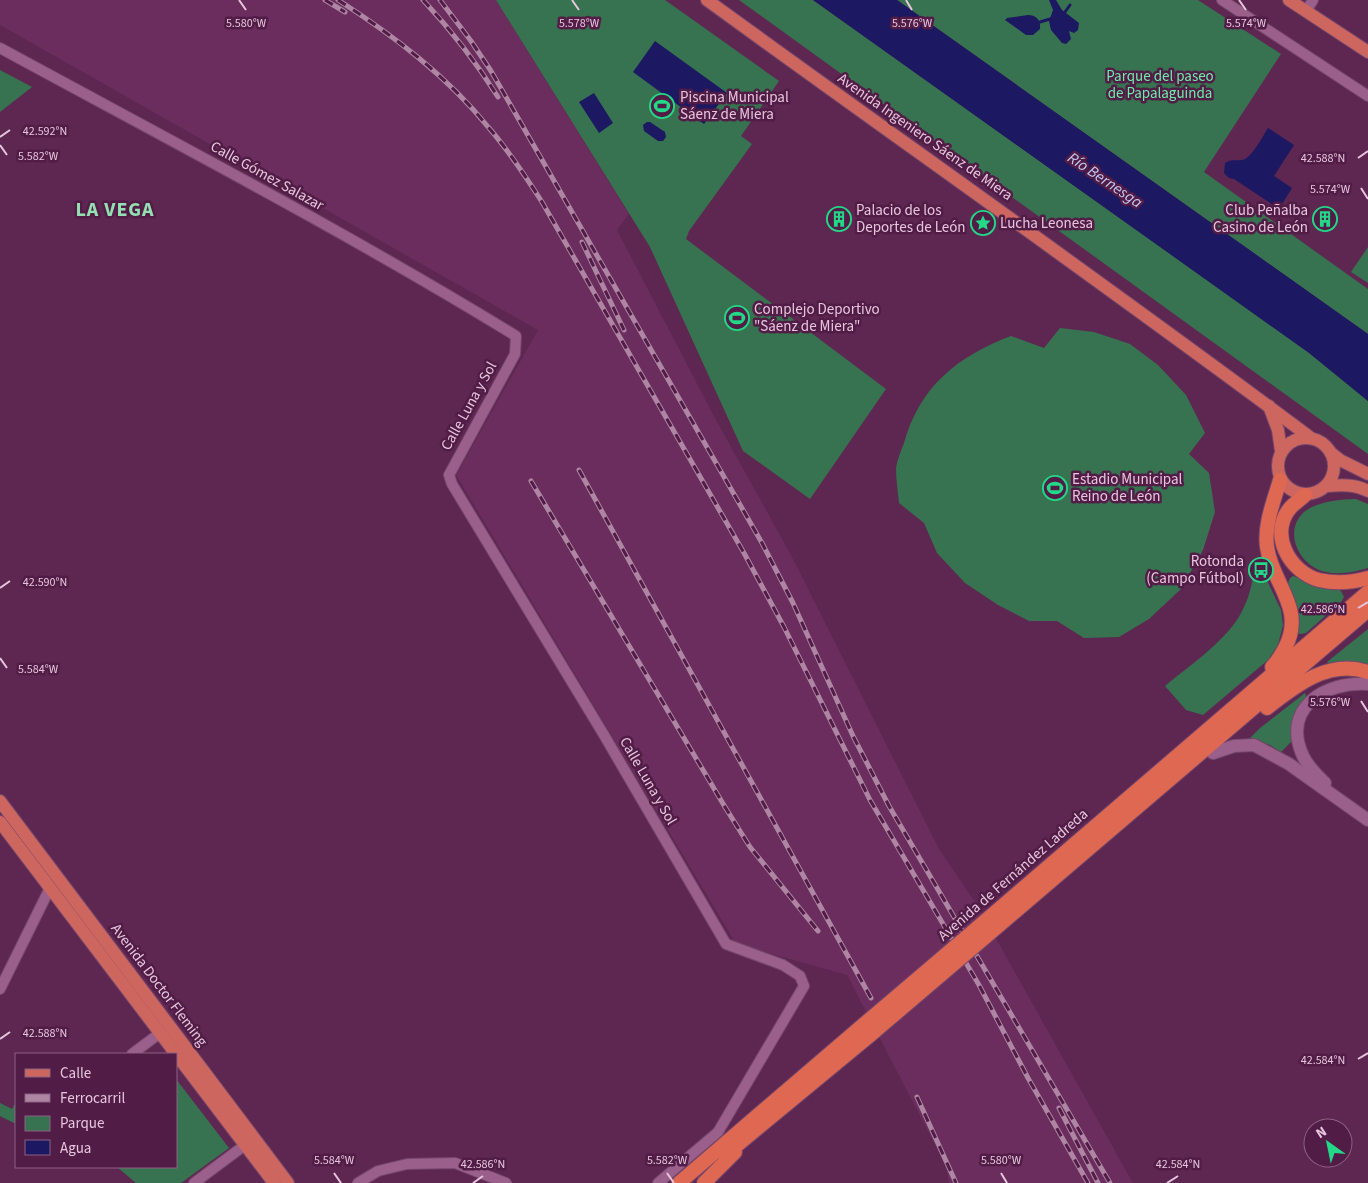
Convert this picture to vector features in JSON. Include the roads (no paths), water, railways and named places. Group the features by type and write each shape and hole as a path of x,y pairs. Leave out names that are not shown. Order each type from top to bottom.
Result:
{"highway":[{"path":"1198,739 1278,662 1292,636 1293,616 1288,600 1269,560 1267,545 1267,529 1280,480"},
{"path":"1305,495 1291,507 1284,518 1281,532 1282,543 1292,563 1299,570 1318,580 1344,583 1368,578"},
{"name":"Avenida de Fernández Ladreda","path":"692,1183 752,1127 980,933 1198,739 1368,592"},
{"name":"Avenida de Fernández Ladreda","path":"980,933 1104,836 1368,610"},
{"path":"1104,836 1136,819 1213,753 1301,682 1317,673 1342,668 1368,672"},
{"path":"667,1183 752,1127"},
{"path":"704,1183 752,1127"},
{"name":"Avenida de Fernández Ladreda","path":"679,1183 720,1149 752,1127"}],"main road":[{"name":"Avenida Ingeniero Sáenz de Miera","path":"707,0 1035,235 1311,438"},
{"path":"1289,0 1368,52"},
{"path":"1269,406 1278,430 1281,452 1278,466 1280,480 1290,489 1305,495 1315,493 1326,486 1344,484 1360,487 1368,491"},
{"path":"1281,452 1296,440 1311,438 1320,441 1340,460 1368,474"},
{"path":"1326,486 1334,469 1331,453"},
{"name":"Avenida Doctor Fleming","path":"1,803 288,1183"},
{"name":"Avenida Doctor Fleming","path":"0,822 175,1053"},
{"name":"Avenida Doctor Fleming","path":"178,1057 274,1183"}],"street":[{"path":"1222,0 1368,96"},
{"path":"1306,11 1313,0"},
{"name":"Calle Gómez Salazar","path":"0,48 209,160 461,302 516,336"},
{"name":"Calle Luna y Sol","path":"516,336 515,354 449,475 452,484 604,735 726,944 783,965 800,976 804,986 718,1132 658,1183"},
{"path":"1340,800 1309,766 1303,756 1297,728 1303,710 1316,697 1327,690 1354,683 1368,684"},
{"path":"1273,755 1282,755 1294,745 1298,738"},
{"path":"1213,753 1234,746 1254,745 1289,764 1368,820"},
{"path":"0,989 50,888"},
{"path":"133,1053 160,1033"},
{"path":"194,1183 245,1145"},
{"path":"358,1183 378,1171 406,1164 455,1163 506,1183"}],"water":[{"name":"Río Bernesga","path":"813,0 897,0 1368,334 1368,401 1309,353"},
{"path":"1049,0 1056,0 1062,10 1079,23 1078,30 1074,33 1069,31 1071,39 1066,44 1062,43 1051,30 1049,21 1053,10"},
{"path":"1028,15 1036,17 1040,23 1040,29 1033,35 1026,35 1005,20 1007,18"},
{"path":"655,41 727,93 704,124 633,72"},
{"path":"594,93 613,123 599,133 579,102"},
{"path":"650,122 665,132 666,137 663,141 658,141 644,131 643,125"},
{"path":"1268,128 1294,145 1274,176 1292,188 1279,209 1224,173 1225,163 1248,157"}],"waterway":[{"path":"1065,12 1070,5"},
{"path":"1040,22 1050,19"}],"railway":[{"path":"325,0 345,12"},
{"path":"338,0 419,58 456,91 503,146 542,202 744,553 784,627 870,800 979,985 1028,1078 1088,1183"},
{"path":"423,0 463,47 498,97"},
{"path":"440,0 491,71 762,543 793,603 853,736 889,806 1110,1183"},
{"path":"582,242 624,330"},
{"path":"579,470 871,998"},
{"path":"531,481 750,847 818,931"},
{"path":"917,1097 956,1183"},
{"path":"1059,1108 1098,1183"}],"place":[{"name":"Piscina Municipal Sáenz de Miera","path":"662,106"},
{"name":"Palacio de los Deportes de León","path":"839,219"},
{"name":"Club Peñalba Casino de León","path":"1325,219"},
{"name":"Lucha Leonesa","path":"983,223"},
{"name":"Complejo Deportivo \"Sáenz de Miera\"","path":"737,318"},
{"name":"Estadio Municipal Reino de León","path":"1055,488"},
{"name":"Rotonda (Campo Fútbol)","path":"1261,570"}],"district":[{"name":"LA VEGA","path":"115,210"}],"park label":[{"name":"Parque del paseo de Papalaguinda","path":"1160,84"}]}
